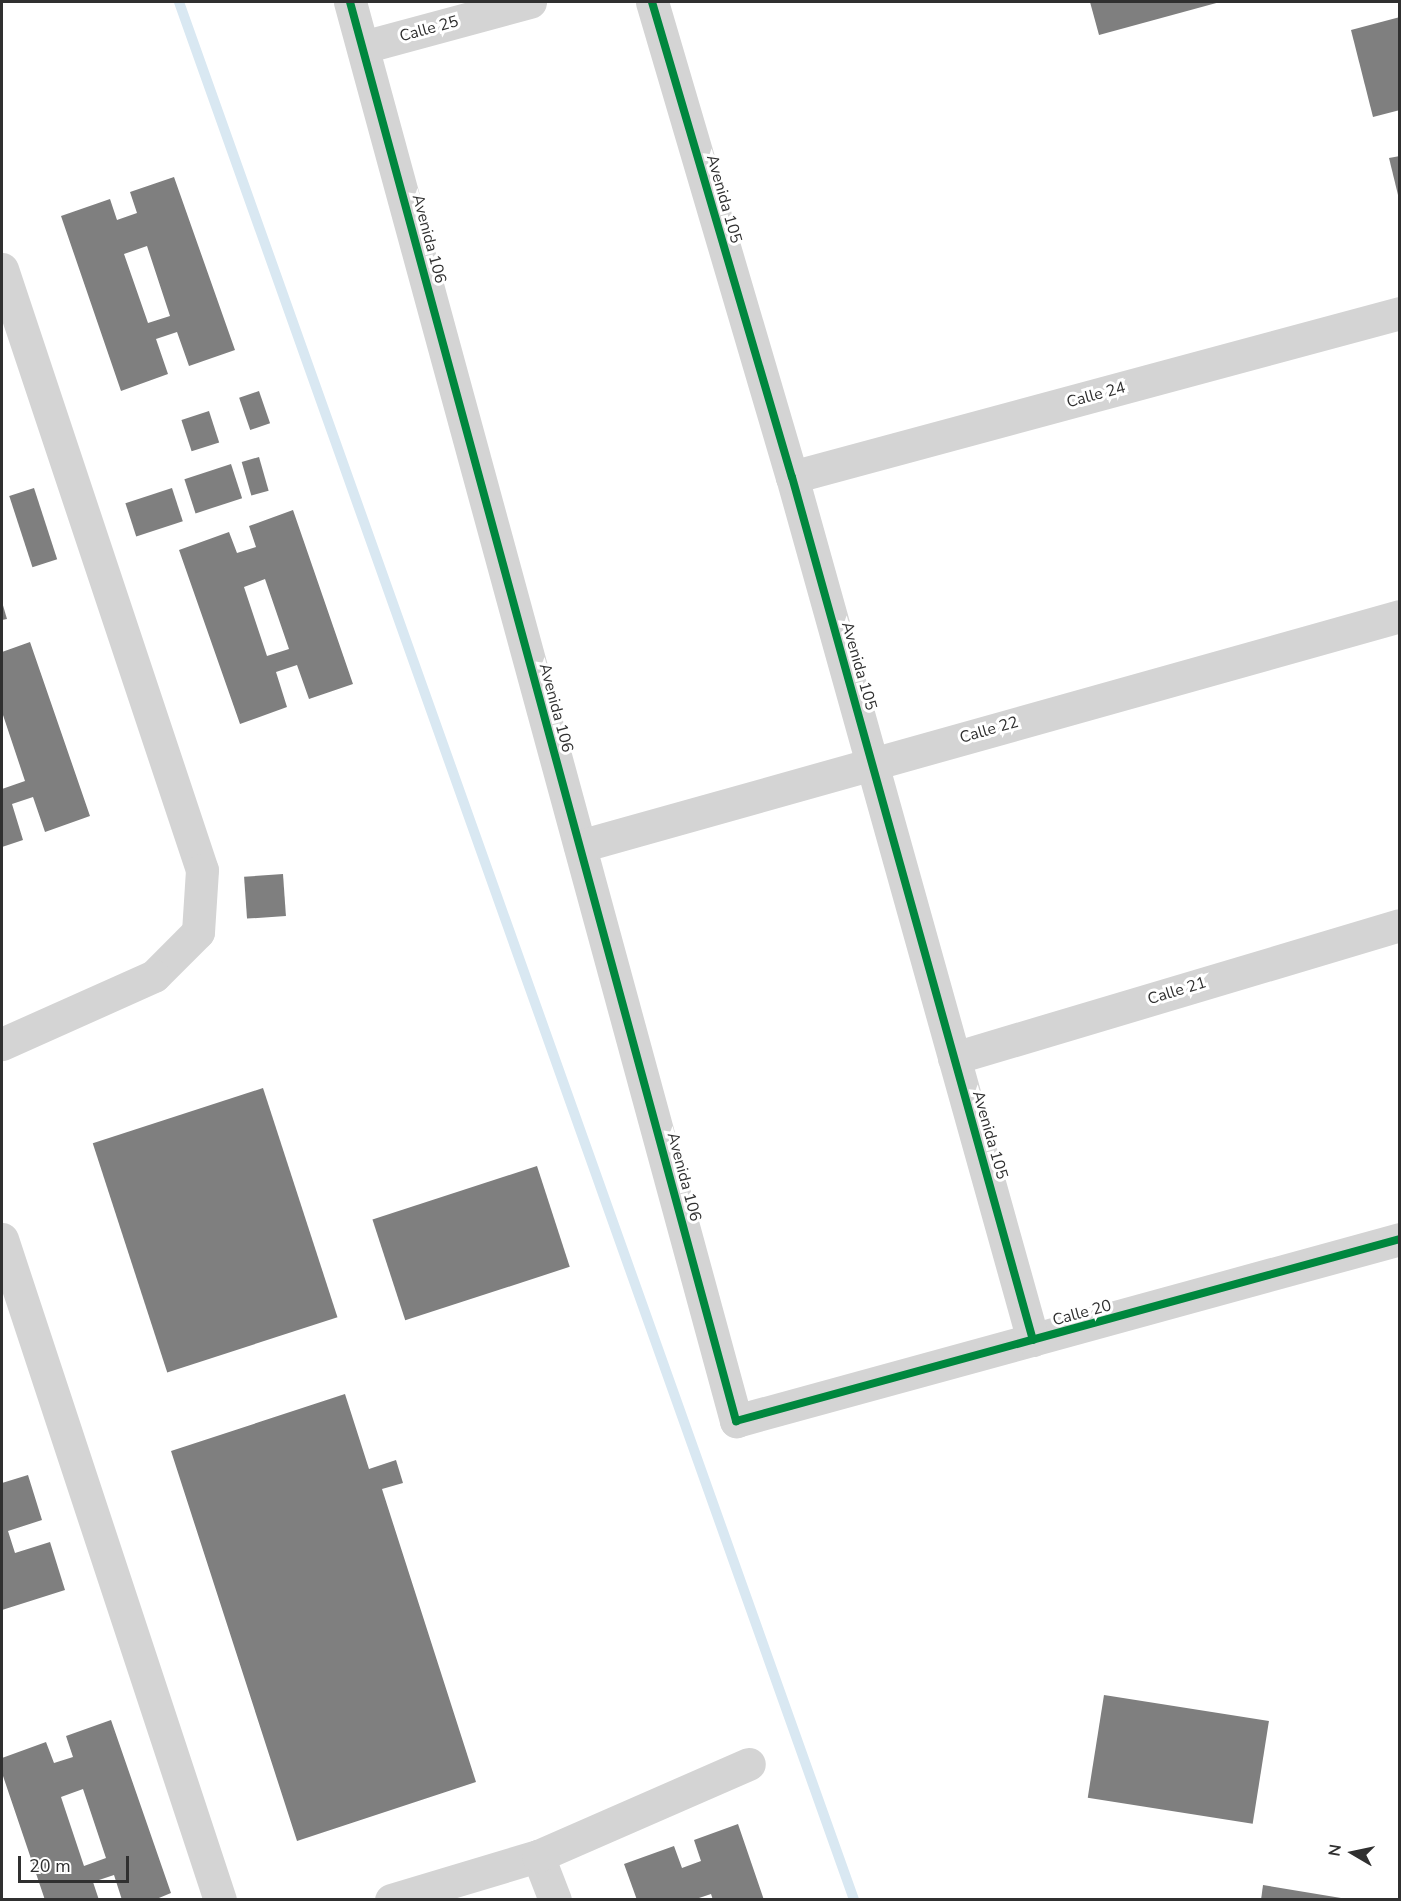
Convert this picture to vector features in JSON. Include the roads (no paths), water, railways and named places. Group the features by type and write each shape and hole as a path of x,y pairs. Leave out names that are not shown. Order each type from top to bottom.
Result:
{"street":[{"name":"Avenida 106","path":"350,2 736,1421"},
{"name":"Calle 25","path":"363,47 530,2"},
{"name":"Avenida 105","path":"652,2 792,477 1033,1340"},
{"path":"2,269 202,870 198,933 153,976 2,1044"},
{"name":"Calle 24","path":"792,477 1400,313"},
{"name":"Calle 22","path":"580,846 1400,616"},
{"name":"Calle 21","path":"954,1058 1400,925"},
{"path":"2,1239 219,1899"},
{"name":"Calle 20","path":"736,1421 1400,1239"},
{"path":"391,1899 538,1856 749,1764"},
{"path":"538,1856 555,1899"}],"waterway":[{"path":"179,2 854,1900"}]}
